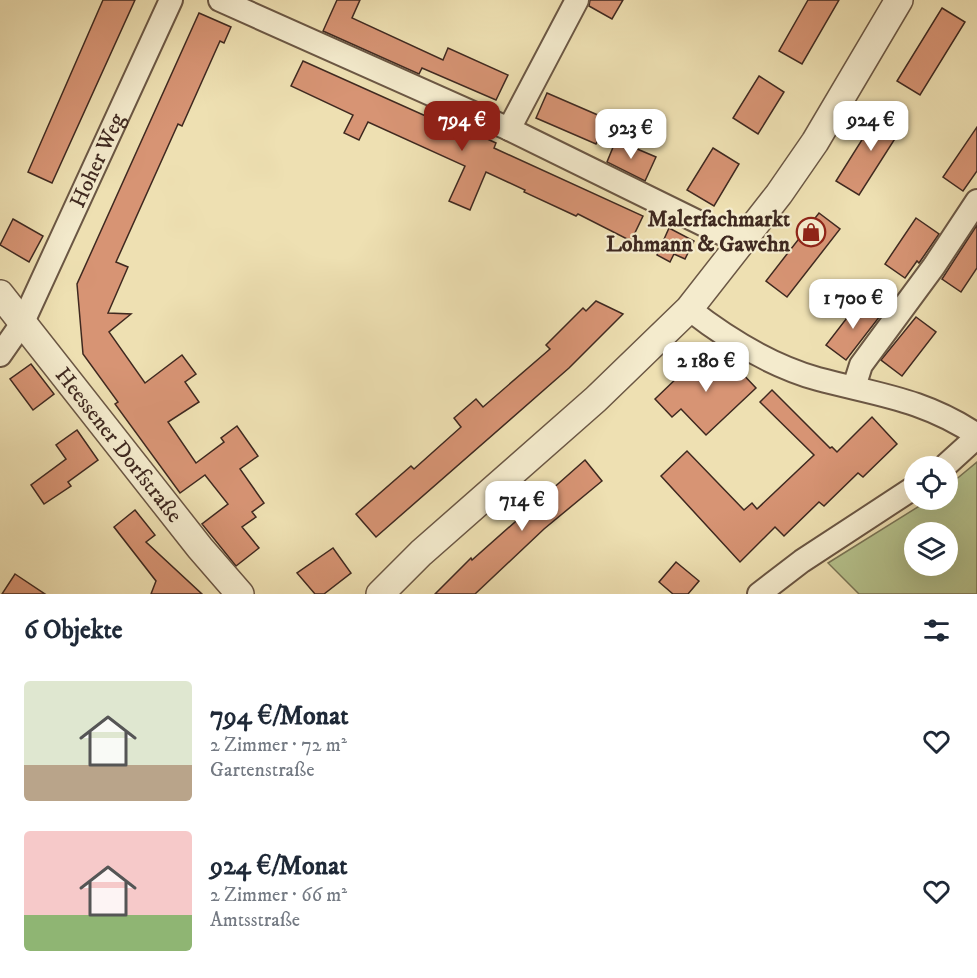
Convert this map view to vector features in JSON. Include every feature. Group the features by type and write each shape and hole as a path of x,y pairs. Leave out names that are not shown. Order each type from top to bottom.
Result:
{"street":[{"name":"Hoher Weg","path":"0,355 23,322 171,0"},
{"path":"220,0 508,129 741,243"},
{"path":"508,129 577,0"},
{"path":"380,594 422,553 596,399 689,309 815,142 899,0"},
{"path":"854,387 861,365 934,266 977,201"},
{"name":"Heessener Dorfstraße","path":"0,294 200,548 240,594"},
{"path":"689,309 707,323 764,357 816,378 923,405 951,417 977,436 956,456"},
{"path":"759,594 802,561 904,494"}],"green space":[{"path":"977,462 977,594 859,594 828,563 913,510 958,510 958,478"}],"building":[{"path":"103,0 135,0 52,183 28,172"},
{"path":"337,0 360,0 352,18 443,60 448,48 508,75 496,100 422,68 419,74 323,31"},
{"path":"590,0 623,0 612,19 589,6"},
{"path":"808,0 839,0 802,64 779,51"},
{"path":"942,8 965,22 920,95 897,81"},
{"path":"199,13 231,27 224,43 220,41 182,126 178,124 116,262 128,267 108,313 131,314 109,332 145,383 182,355 196,374 185,382 199,402 168,422 196,463 224,442 221,438 237,426 258,456 240,469 264,503 252,512 256,517 242,527 259,548 236,566 202,524 228,504 205,475 180,493 115,404 118,402 83,354 77,284"},
{"path":"303,61 468,135 470,131 496,143 494,148 643,216 631,241 486,172 470,210 449,201 465,166 368,122 359,140 344,133 353,115 291,86"},
{"path":"759,76 784,92 758,134 733,118"},
{"path":"547,93 607,119 596,144 536,118"},
{"path":"882,108 905,123 859,195 836,181"},
{"path":"977,127 977,171 963,191 943,177"},
{"path":"616,140 656,157 645,181 607,162"},
{"path":"713,148 739,164 714,206 687,190"},
{"path":"819,213 840,229 787,297 766,281"},
{"path":"916,218 939,234 919,263 917,261 905,278 885,264"},
{"path":"13,219 43,236 29,262 0,245"},
{"path":"977,225 977,268 961,292 942,279"},
{"path":"669,228 694,241 685,259 674,254 670,262 657,255"},
{"path":"596,301 623,314 569,368 376,537 356,514 411,466 414,469 461,427 454,418 476,399 483,407 550,349 546,345 583,308 586,311"},
{"path":"860,301 880,316 846,360 826,345"},
{"path":"916,317 936,332 902,376 881,360"},
{"path":"705,351 729,377 738,369 756,388 706,435 681,409 672,417 655,399"},
{"path":"31,364 54,394 33,410 10,379"},
{"path":"772,390 830,448 832,447 837,452 872,417 897,444 863,477 858,473 824,506 819,502 784,536 775,527 740,562 661,476 687,451 744,510 752,503 757,509 814,455 760,402"},
{"path":"77,430 98,460 68,482 71,486 44,504 31,485 66,459 56,445"},
{"path":"585,460 602,481 544,529 475,594 435,594 471,558 472,560"},
{"path":"135,510 155,535 146,542 202,594 151,594 156,581 114,527"},
{"path":"333,548 351,573 324,594 315,594 297,573"},
{"path":"676,562 699,581 688,594 673,594 659,582"},
{"path":"15,574 45,594 2,594"}],"place":[{"name":"Malerfachmarkt Lohmann & Gawehn","path":"811,232"}]}
